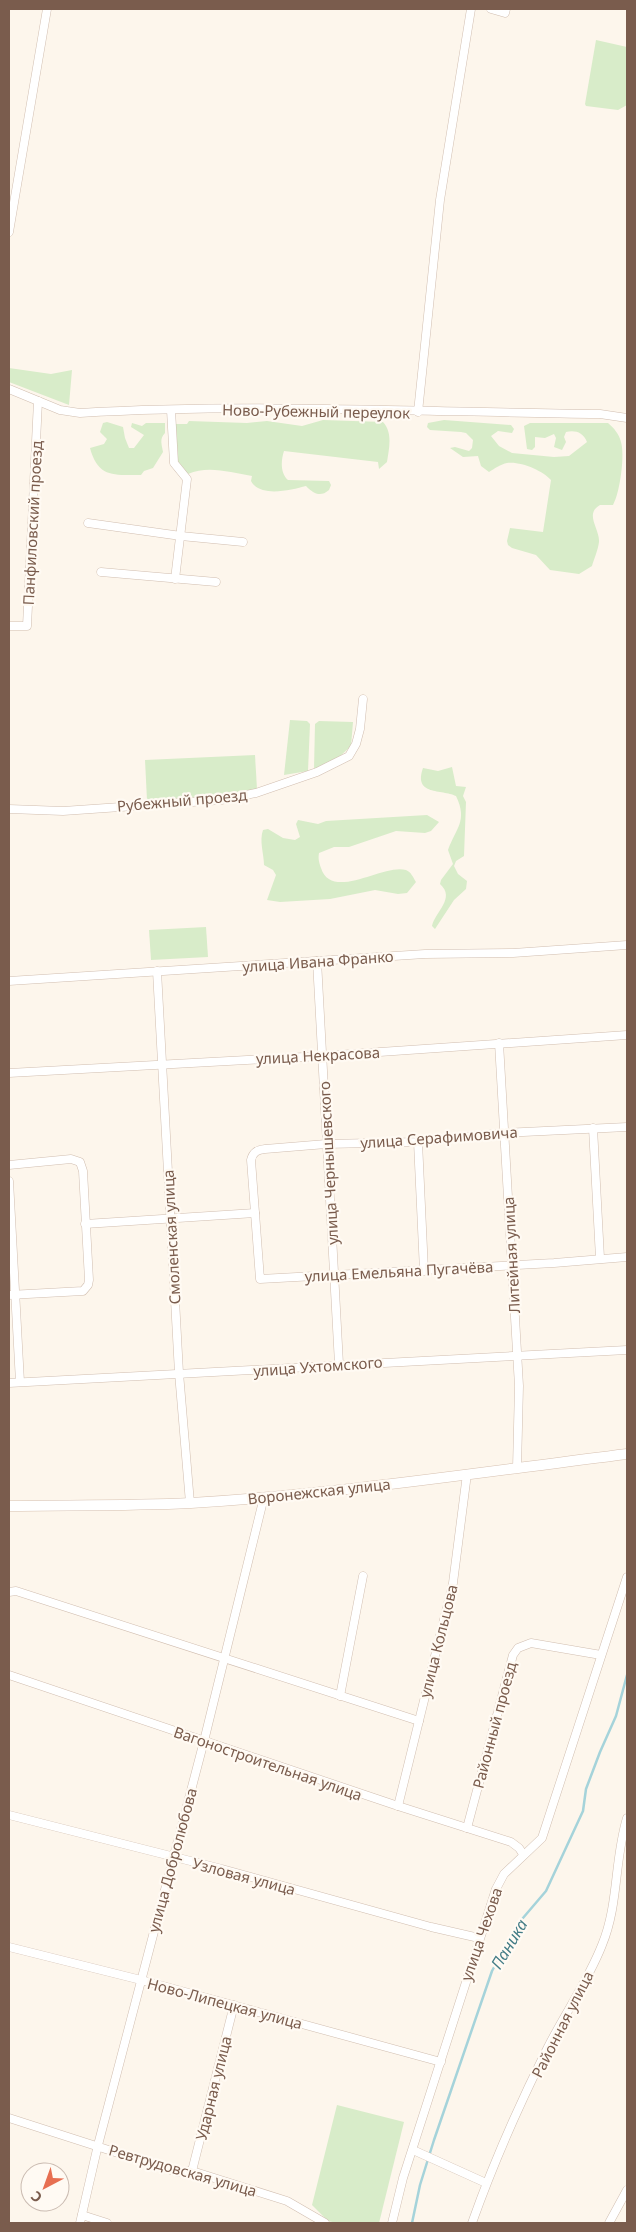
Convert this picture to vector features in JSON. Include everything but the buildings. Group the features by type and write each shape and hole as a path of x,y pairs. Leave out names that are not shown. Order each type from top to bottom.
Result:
{"street":[{"path":"9,232 47,9"},
{"path":"418,412 440,200 471,9"},
{"path":"491,9 505,13 506,9"},
{"name":"Ново-Рубежный переулок","path":"9,389 60,410 80,412 294,408 418,412 600,414 627,418"},
{"name":"Панфиловский проезд","path":"9,626 27,626 38,401"},
{"path":"171,410 174,464 187,479 182,536 175,579"},
{"path":"88,523 242,542"},
{"path":"101,572 216,582"},
{"name":"Рубежный проезд","path":"9,809 63,811 221,800 256,794 317,772 349,756 356,744 360,729 362,699"},
{"name":"улица Ивана Франко","path":"9,981 425,954 513,953 627,945"},
{"name":"улица Чернышевского","path":"317,961 339,1364"},
{"name":"Смоленская улица","path":"157,971 178,1374 190,1503"},
{"name":"улица Некрасова","path":"9,1073 322,1056 627,1035"},
{"name":"Литейная улица","path":"499,1043 520,1425 517,1468"},
{"name":"улица Серафимовича","path":"255,1213 251,1160 253,1154 258,1150 326,1144 418,1142 503,1133 627,1127"},
{"path":"593,1128 600,1258"},
{"path":"418,1142 424,1271"},
{"path":"9,1165 71,1159 80,1162 83,1171 88,1280 86,1288 82,1291 12,1295"},
{"path":"9,1181 12,1295 20,1382"},
{"path":"85,1224 255,1213"},
{"name":"улица Емельяна Пугачёва","path":"255,1213 260,1279 554,1264 600,1258 627,1257"},
{"name":"улица Ухтомского","path":"9,1383 627,1350"},
{"name":"Воронежская улица","path":"9,1506 190,1503 264,1497 627,1454"},
{"name":"улица Кольцова","path":"398,1806 453,1583 467,1474"},
{"name":"улица Добролюбова","path":"81,2219 98,2145 204,1741 264,1497"},
{"path":"340,1696 363,1576"},
{"name":"улица Чехова","path":"392,2223 403,2178 496,1888 504,1874 522,1854 542,1838 627,1577"},
{"path":"9,1592 16,1591 223,1660 419,1721"},
{"name":"Районный проезд","path":"467,1828 513,1655 518,1648 531,1642 601,1655"},
{"name":"Вагоностроительная улица","path":"9,1675 398,1806 511,1842 519,1848 522,1854"},
{"name":"Узловая улица","path":"9,1815 172,1858 222,1869 430,1927 479,1938"},
{"name":"Районная улица","path":"472,2223 486,2184 548,2048 584,1985 602,1946 611,1919 620,1844 627,1818"},
{"name":"Ново-Липецкая улица","path":"9,1947 141,1980 441,2062"},
{"name":"Ударная улица","path":"192,2171 234,2005"},
{"name":"Ревтрудовская улица","path":"9,2118 98,2145 177,2172 192,2171 287,2200 325,2223"},
{"path":"413,2150 486,2184"},
{"path":"609,2223 627,2190"},
{"path":"81,2219 107,2223"}],"green space":[{"path":"596,40 627,47 627,105 618,110 586,106 585,104"},
{"path":"9,368 51,374 72,370 69,405 9,382"},
{"path":"323,420 383,422 389,436 387,462 379,469 378,462 284,451 282,466 285,477 288,480 329,481 331,485 329,490 320,494 306,486 276,491 261,490 251,481 252,476 228,472 204,470 188,474 176,461 175,424 187,424 189,421 247,423 267,421 302,426"},
{"path":"444,420 511,425 514,429 512,433 498,431 491,436 499,446 512,453 554,457 569,456 587,442 578,432 573,431 566,432 564,437 566,442 562,450 554,447 556,438 554,434 545,438 535,437 535,447 532,450 527,449 524,426 530,423 608,423 618,434 621,442 621,474 618,492 613,505 600,505 593,513 599,542 592,566 579,574 550,570 536,555 508,545 510,528 543,532 551,480 537,470 513,463 505,464 489,472 481,466 478,456 463,457 450,448 455,447 469,451 472,448 473,440 466,433 430,430 427,427 428,423"},
{"path":"107,422 123,427 129,448 134,448 144,435 131,427 132,423 142,426 146,423 165,423 165,433 161,440 163,452 153,468 144,471 141,475 123,475 108,473 98,465 93,458 90,448 104,444 107,439 100,432 103,423"},
{"path":"290,720 307,721 310,724 308,771 284,775"},
{"path":"319,721 353,722 351,746 337,759 314,769 315,724"},
{"path":"255,755 257,789 215,796 147,800 145,760"},
{"path":"452,767 456,786 466,787 463,796 466,802 464,856 456,861 454,866 458,874 467,881 466,889 454,900 435,929 432,926 443,905 446,894 440,884 453,864 448,850 460,824 461,812 456,796 425,787 421,777 423,768 438,771"},
{"path":"427,815 439,822 431,831 425,833 396,831 349,847 334,847 319,853 321,868 327,878 336,882 347,882 396,869 406,870 411,873 416,882 407,893 398,894 375,890 330,899 280,902 267,900 276,875 273,870 264,865 263,830 268,829 283,838 295,840 300,837 296,824 298,820 318,824 326,821"},
{"path":"206,927 208,957 151,960 149,930"},
{"path":"337,2105 404,2122 379,2223 337,2223 328,2221 312,2205"}],"waterway":[{"name":"Паника","path":"412,2223 420,2185 434,2140 492,1971 517,1925 546,1891 583,1811 586,1789 616,1716 627,1675"}]}
